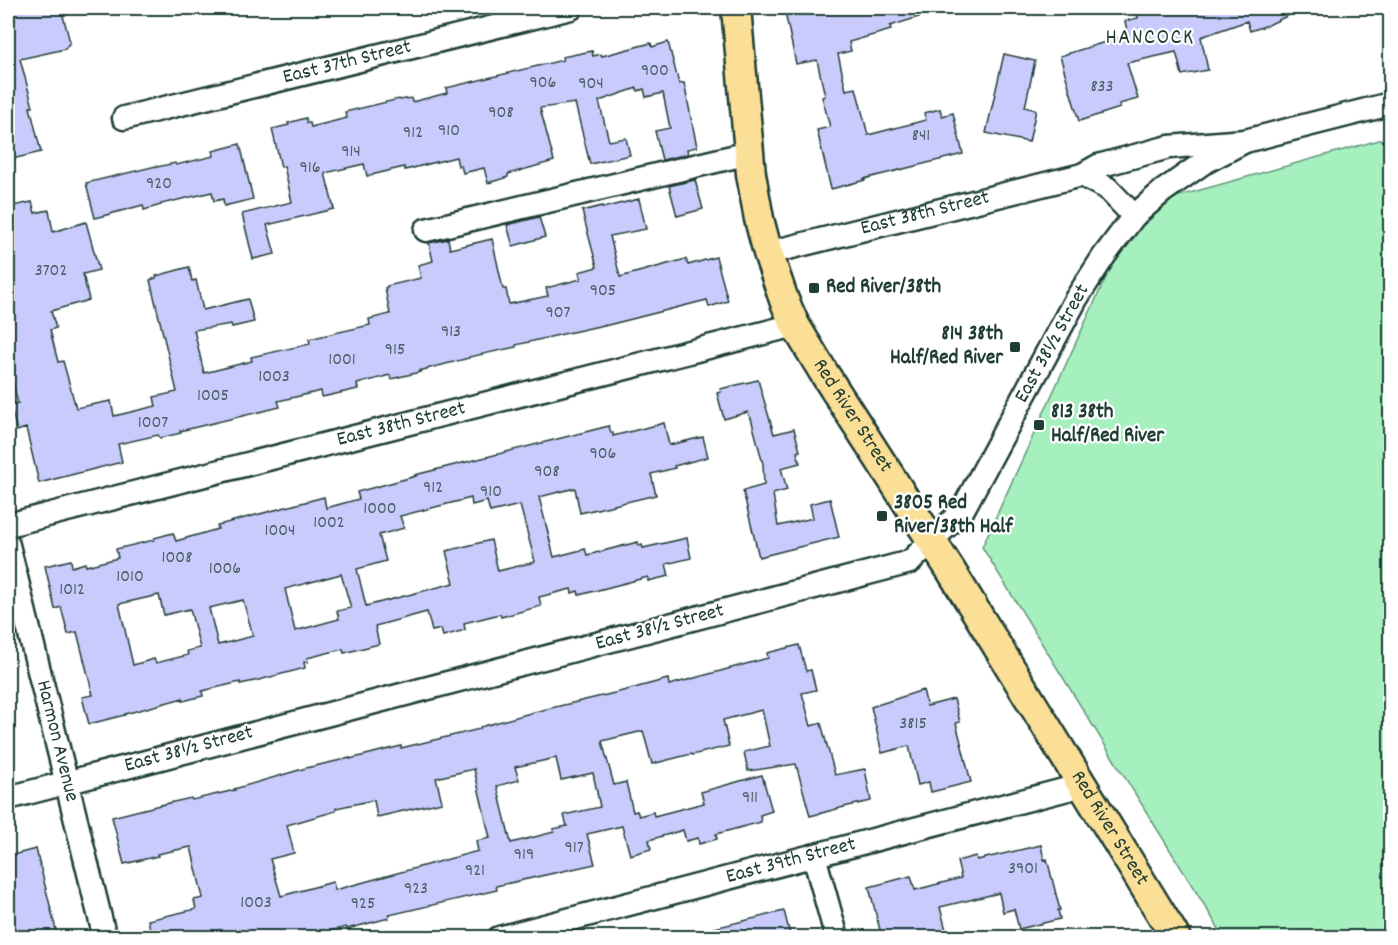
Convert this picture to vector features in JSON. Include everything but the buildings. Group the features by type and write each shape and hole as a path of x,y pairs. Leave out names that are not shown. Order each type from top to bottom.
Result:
{"main road":[{"name":"Red River Street","path":"736,8 751,174 759,219 768,253 795,325 932,540 1176,938"}],"street":[{"name":"East 37th Street","path":"124,118 571,8"},
{"name":"East 38th Street","path":"768,253 1082,175 1098,166 1169,147 1245,141 1390,104"},
{"name":"East 38th Street","path":"1134,216 1163,191 1203,164 1245,141"},
{"path":"426,230 749,153"},
{"path":"1082,175 1107,188 1134,216"},
{"name":"East 38½ Street","path":"8,798 910,562 962,511 1076,299 1134,216"},
{"name":"East 38th Street","path":"8,525 795,325"},
{"name":"Harmon Avenue","path":"8,545 105,938"},
{"name":"East 39th Street","path":"499,938 1083,785"},
{"path":"814,856 837,938"}],"green space":[{"path":"1390,137 1390,937 1224,937 982,547 1134,216 1147,205"}],"place":[{"name":"Red River/38th","path":"814,288"},
{"name":"814 38th Half/Red River","path":"1015,347"},
{"name":"813 38th Half/Red River","path":"1039,425"},
{"name":"3805 Red River/38th Half","path":"882,516"}],"district":[{"name":"HANCOCK","path":"1150,38"}]}
